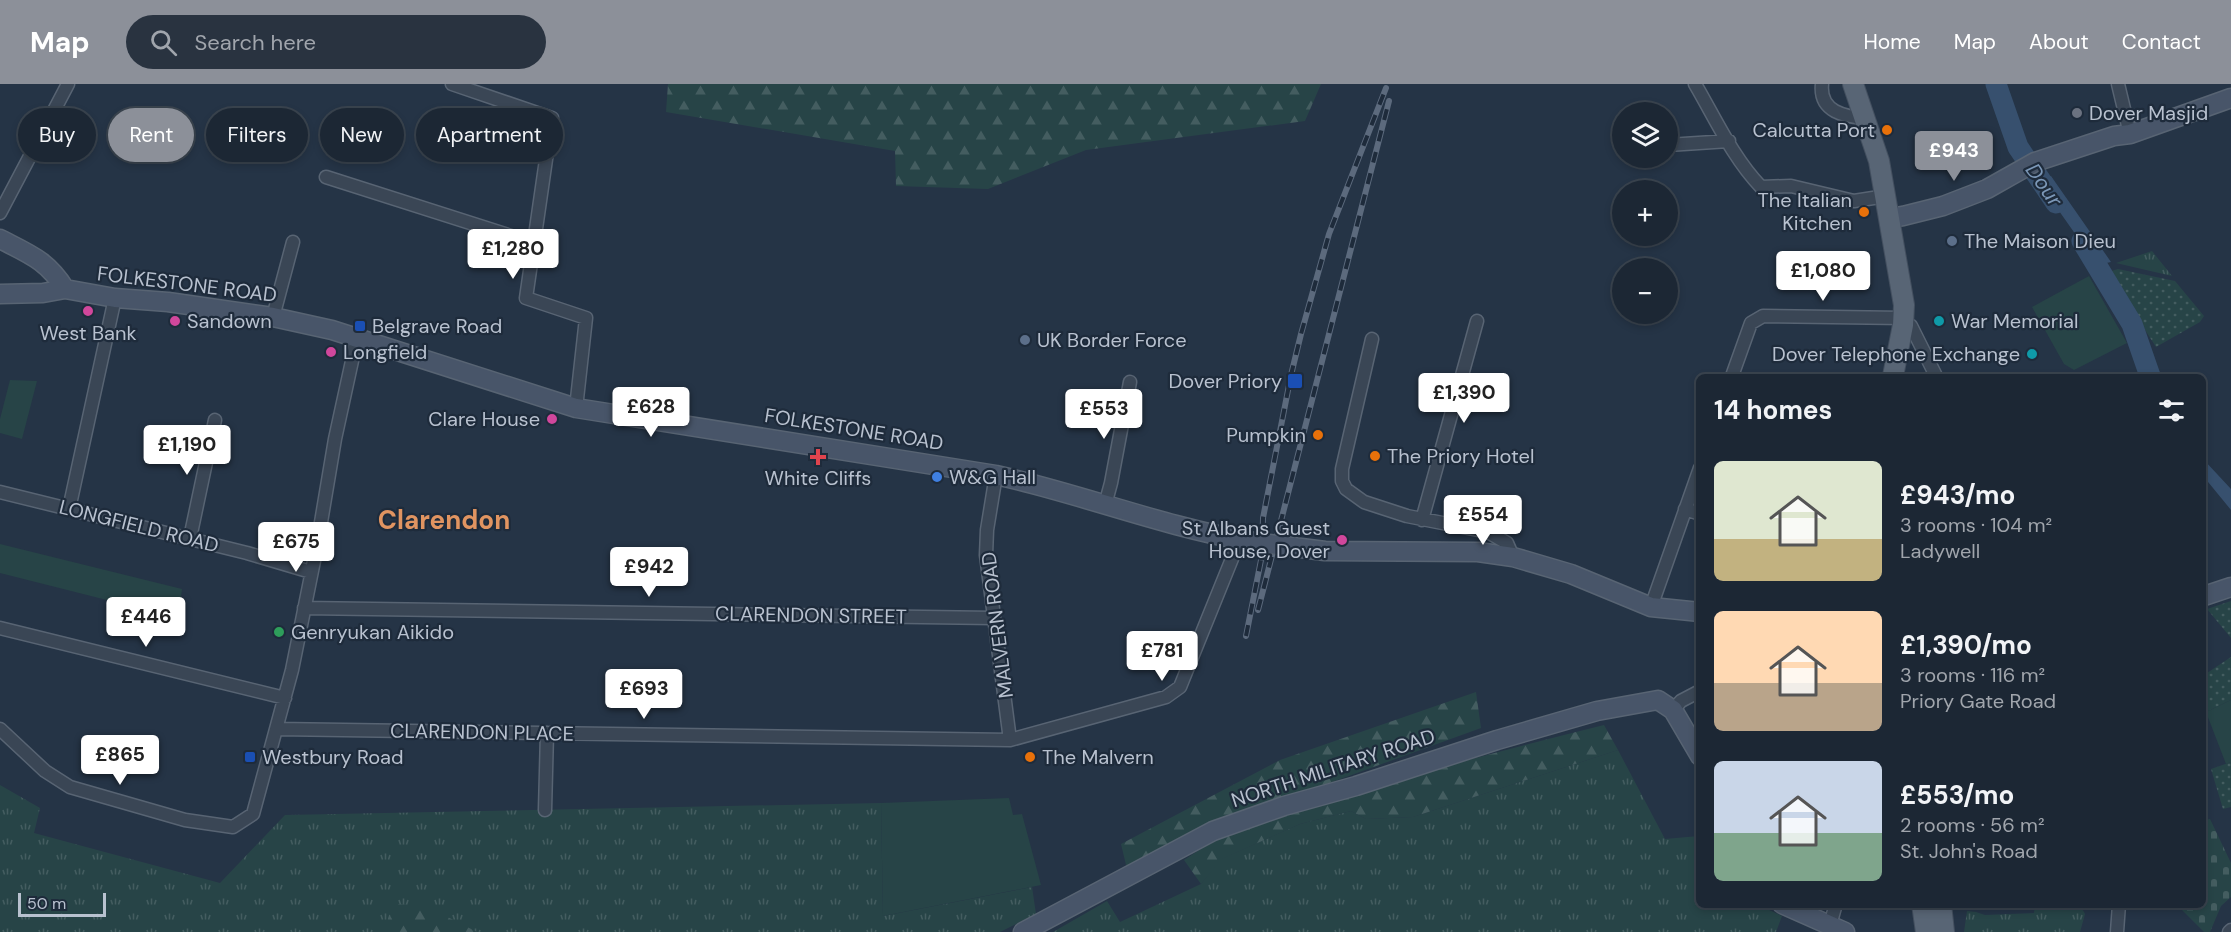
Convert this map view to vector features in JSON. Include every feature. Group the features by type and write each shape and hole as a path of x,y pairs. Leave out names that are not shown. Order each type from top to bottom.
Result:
{"main road":[{"path":"1853,84 1879,161 1904,305 1904,321 1893,374"},
{"path":"1890,218 1943,206 1987,189 2030,164 2231,98"},
{"path":"0,239 45,263 65,288"},
{"name":"FOLKESTONE ROAD","path":"0,294 43,293 65,288 115,298 168,302 273,317 332,330 576,408 996,475 1032,483 1178,526 1244,540 1325,551 1478,552 1513,558 1571,574 1651,607 1696,612"},
{"path":"2206,595 2231,587"},
{"name":"NORTH MILITARY ROAD","path":"1023,932 1213,831 1284,806 1597,711 1658,700 1673,710"},
{"path":"1673,710 1696,749"},
{"path":"1791,908 1838,928"},
{"path":"1923,908 1926,932"},
{"path":"1941,908 1944,932"}],"street":[{"path":"0,213 68,84"},
{"path":"452,84 552,118 526,298 586,318 576,408"},
{"path":"1695,84 1729,141 1761,187 1791,186 1854,201 1886,196"},
{"path":"1822,84 1824,101 1831,109 1844,117 1866,118"},
{"path":"2118,84 2122,135"},
{"path":"1678,145 1729,141"},
{"path":"326,177 533,243"},
{"path":"273,317 293,242"},
{"path":"69,509 115,298"},
{"path":"1733,374 1751,323 1763,316 1904,321 1911,326 1935,374"},
{"path":"1422,520 1477,321"},
{"path":"0,729 45,771 70,787 185,820 233,826 254,814 285,698 357,338"},
{"path":"1372,339 1342,470 1342,481 1351,494 1364,502 1390,512 1488,531 1511,547 1513,558"},
{"path":"1105,505 1130,382"},
{"path":"190,538 215,420"},
{"name":"MALVERN ROAD","path":"996,475 987,530 986,555 1010,740"},
{"path":"1651,607 1696,479"},
{"name":"LONGFIELD ROAD","path":"0,492 247,552 311,572"},
{"path":"1685,509 1696,513"},
{"path":"1463,527 1476,538 1478,552"},
{"name":"CLARENDON PLACE","path":"278,729 1010,740 1166,697 1180,687 1244,540"},
{"name":"CLARENDON STREET","path":"304,608 994,618"},
{"path":"0,628 285,698"},
{"path":"1673,710 1681,701 1696,693"},
{"path":"545,810 547,733"},
{"path":"1836,908 1838,928"},
{"path":"2117,932 2119,908"}],"green space":[{"path":"668,84 1321,84 1305,121 1086,150 988,189 896,186 895,151 666,112"},
{"path":"2152,251 2172,276 2116,263"},
{"path":"2118,269 2175,281 2204,316 2200,322 2156,347 2108,272"},
{"path":"2089,276 2127,343 2074,370 2064,364 2032,307"},
{"path":"10,380 37,381 22,439 0,433 0,419"},
{"path":"0,544 182,589 178,618 0,573"},
{"path":"2231,601 2231,638 2207,609"},
{"path":"2231,657 2231,700 2206,712 2206,674"},
{"path":"1476,692 1481,728 1222,822 1127,869 1121,844 1280,760"},
{"path":"2231,700 2231,762 2226,764 2206,712"},
{"path":"1604,725 1618,750 1413,817 1366,819 1351,811 1300,824 1222,859 1201,884 1184,860 1221,838 1279,815 1439,768"},
{"path":"1618,750 1665,839 1696,836 1696,908 1765,908 1782,916 1776,932 1053,932 1107,901 1120,922 1201,884 1221,859 1300,824 1351,811 1366,819 1413,817"},
{"path":"2231,762 2231,807 2223,809 2211,769"},
{"path":"0,785 40,808 34,833 220,883 285,815 881,803 883,916 1032,887 1036,914 1000,932 0,932"},
{"path":"1009,798 1013,815 1022,814 1041,885 883,916 881,803"},
{"path":"2210,819 2231,863 2231,897 2221,906 2210,932 2204,932 2180,908 2206,908 2206,820"},
{"path":"398,904 428,907 477,932 394,932 388,919"},
{"path":"2035,908 2082,908 2085,914 2080,932 1964,932 1967,911 1985,915 2034,913"}],"water":[{"path":"2051,176 2111,262 2097,265 2038,181"},
{"path":"2110,272 2147,341 2160,374 2150,374 2132,324 2101,275"},
{"path":"2206,462 2231,489 2231,510 2206,479"}],"waterway":[{"name":"Dour","path":"1996,84 2018,147 2056,203"},
{"name":"Dour","path":"2082,241 2132,324 2149,374"}],"railway":[{"path":"1246,636 1262,555 1263,518 1301,334 1329,234 1386,88"},
{"path":"1258,610 1389,101"}],"place":[{"name":"Dover Masjid","path":"2077,113"},
{"name":"Calcutta Port","path":"1887,130"},
{"name":"The Italian Kitchen","path":"1864,212"},
{"name":"The Maison Dieu","path":"1952,241"},
{"name":"West Bank","path":"88,311"},
{"name":"Sandown","path":"175,321"},
{"name":"War Memorial","path":"1939,321"},
{"name":"Belgrave Road","path":"360,326"},
{"name":"UK Border Force","path":"1025,340"},
{"name":"Longfield","path":"331,352"},
{"name":"Dover Telephone Exchange","path":"2032,354"},
{"name":"Dover Priory","path":"1295,381"},
{"name":"Clare House","path":"552,419"},
{"name":"Pumpkin","path":"1318,435"},
{"name":"The Priory Hotel","path":"1375,456"},
{"name":"White Cliffs","path":"818,457"},
{"name":"W&G Hall","path":"937,477"},
{"name":"St Albans Guest House, Dover","path":"1342,540"},
{"name":"Genryukan Aikido","path":"279,632"},
{"name":"Westbury Road","path":"250,757"},
{"name":"The Malvern","path":"1030,757"}],"district":[{"name":"Clarendon","path":"444,520"}]}
